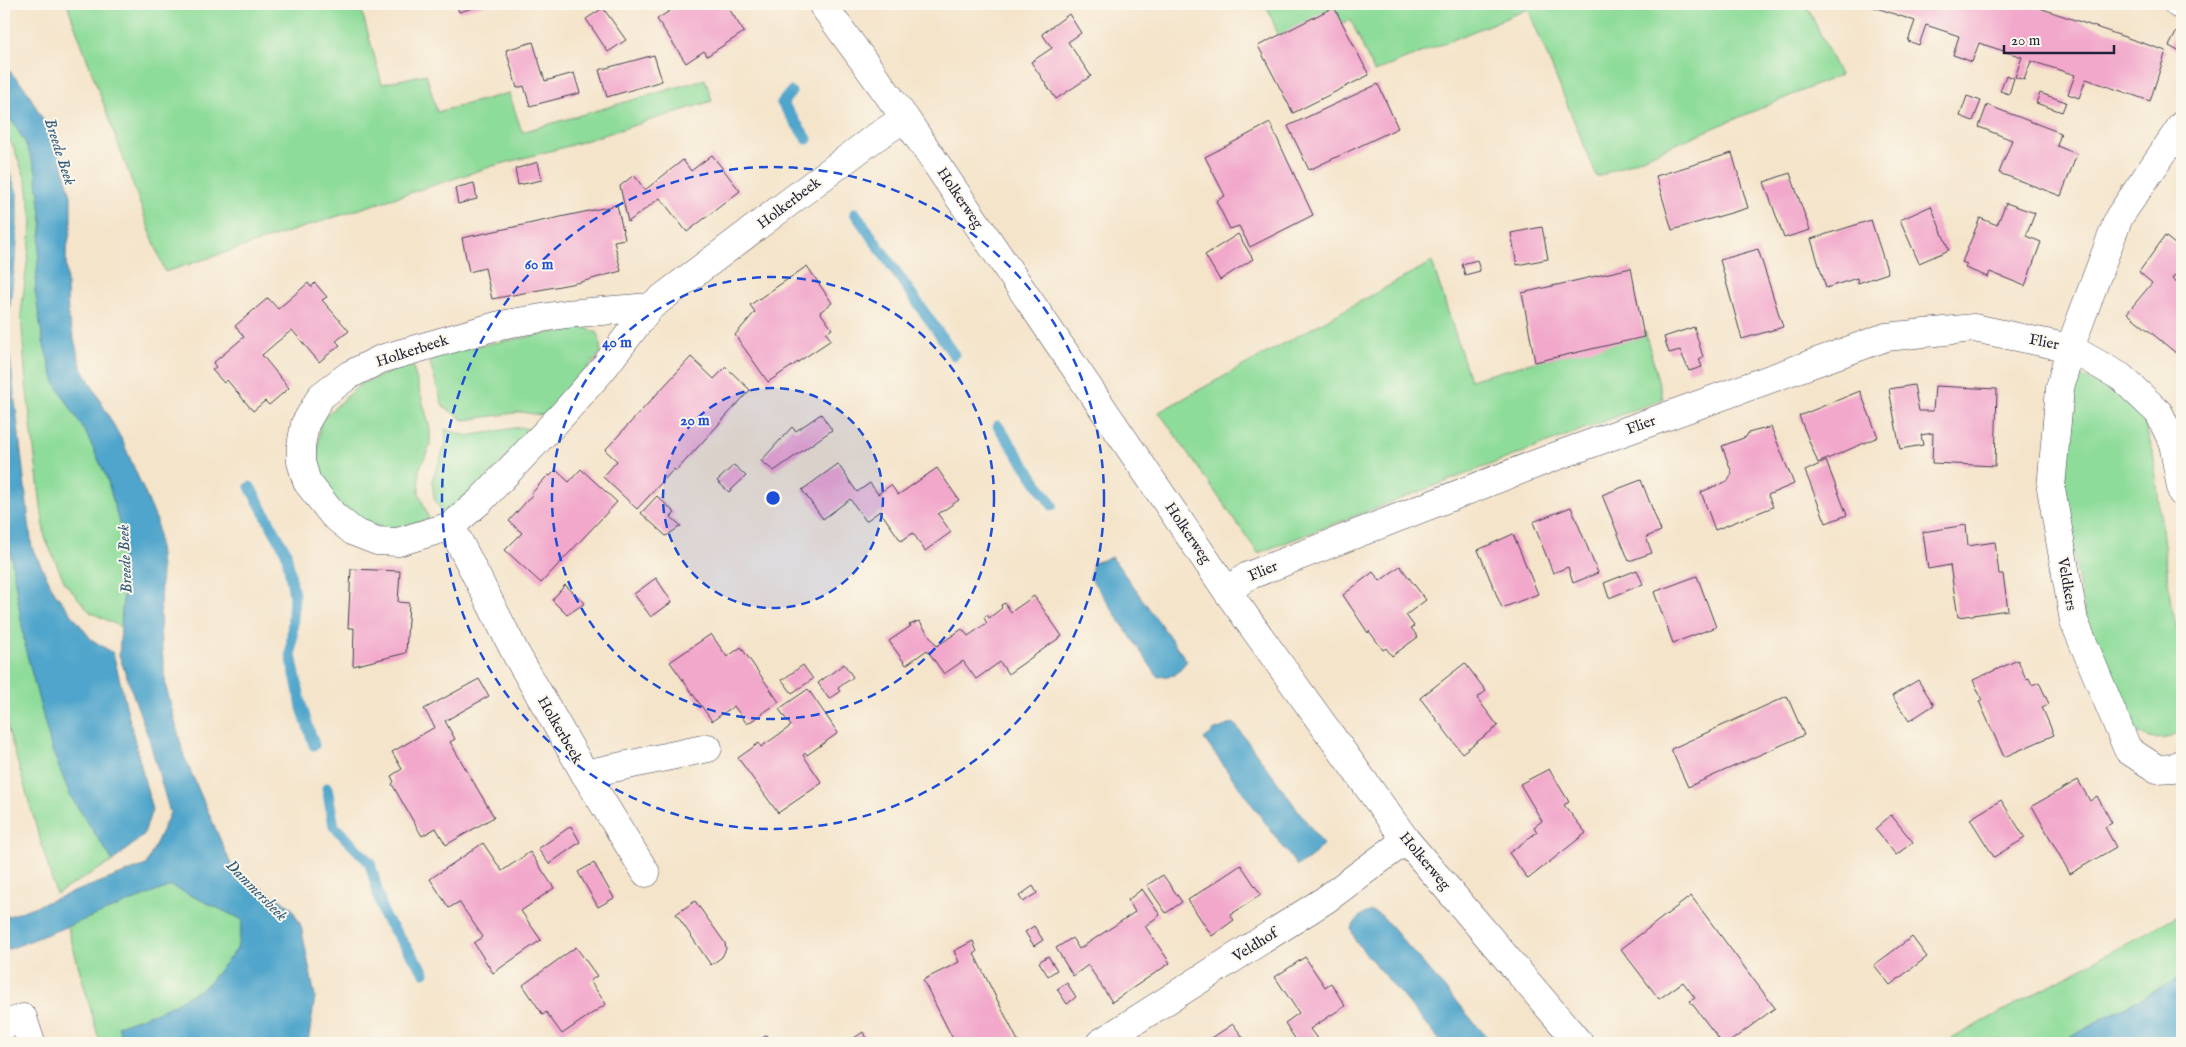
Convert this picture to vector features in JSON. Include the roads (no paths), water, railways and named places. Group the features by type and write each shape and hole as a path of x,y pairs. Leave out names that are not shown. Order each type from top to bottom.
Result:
{"street":[{"name":"Holkerweg","path":"822,4 905,118 1227,591 1406,840 1579,1043"},
{"path":"2178,4 2182,6"},
{"name":"Holkerbeek","path":"650,307 566,314 500,324 381,359 349,375 321,396 306,424 301,446 301,462 308,482 333,515 354,532 377,541 398,542 451,526 480,501 563,414 602,370 650,307 905,118"},
{"name":"Veldkers","path":"2182,125 2119,217 2070,348 2060,388 2051,488 2074,621 2128,750 2156,769 2173,768 2182,763"},
{"name":"Flier","path":"1227,591 1248,576 1551,458 1886,338 1974,328 2070,348"},
{"path":"2070,348 2121,376 2159,413 2172,443 2182,493"},
{"name":"Holkerbeek","path":"451,526 516,654 585,774 646,873"},
{"name":"Holkerbeek","path":"585,774 708,748"},
{"name":"Veldhof","path":"1100,1043 1325,900 1406,840"}],"water":[{"path":"4,65 26,89 58,147 71,196 71,227 66,254 68,316 81,366 123,442 157,521 161,569 160,632 166,687 184,756 233,869 291,907 301,926 315,997 308,1043 123,1043 118,1026 165,1009 206,986 237,949 243,920 171,886 4,951 4,918 146,865 170,813 149,739 119,655 124,584 121,530 107,478 86,433 55,383 43,342 35,291 42,223 36,171 25,142 4,108"},
{"path":"4,157 17,193 17,243 7,331 32,548 55,593 91,639 113,653 152,810 143,836 113,861 71,797 52,750 26,651 4,512"},
{"path":"1112,557 1187,661 1175,675 1158,677 1090,577 1093,563"},
{"path":"1234,723 1323,844 1312,857 1297,866 1204,739 1215,730"},
{"path":"1371,911 1382,916 1492,1043 1442,1043 1356,942 1351,928 1360,916"},
{"path":"2182,977 2182,1043 2061,1043 2088,1026"}],"waterway":[{"path":"791,92 782,103 807,139"},
{"path":"855,213 954,355"},
{"path":"998,426 1052,505"},
{"path":"250,487 286,552 294,595 291,655 302,708 314,745"},
{"path":"327,788 334,826 370,863 384,916 424,972"}],"water label":[{"name":"Breede Beek","path":"59,152"},
{"name":"Breede Beek","path":"126,559"},
{"name":"Dammersbeek","path":"256,891"}]}
